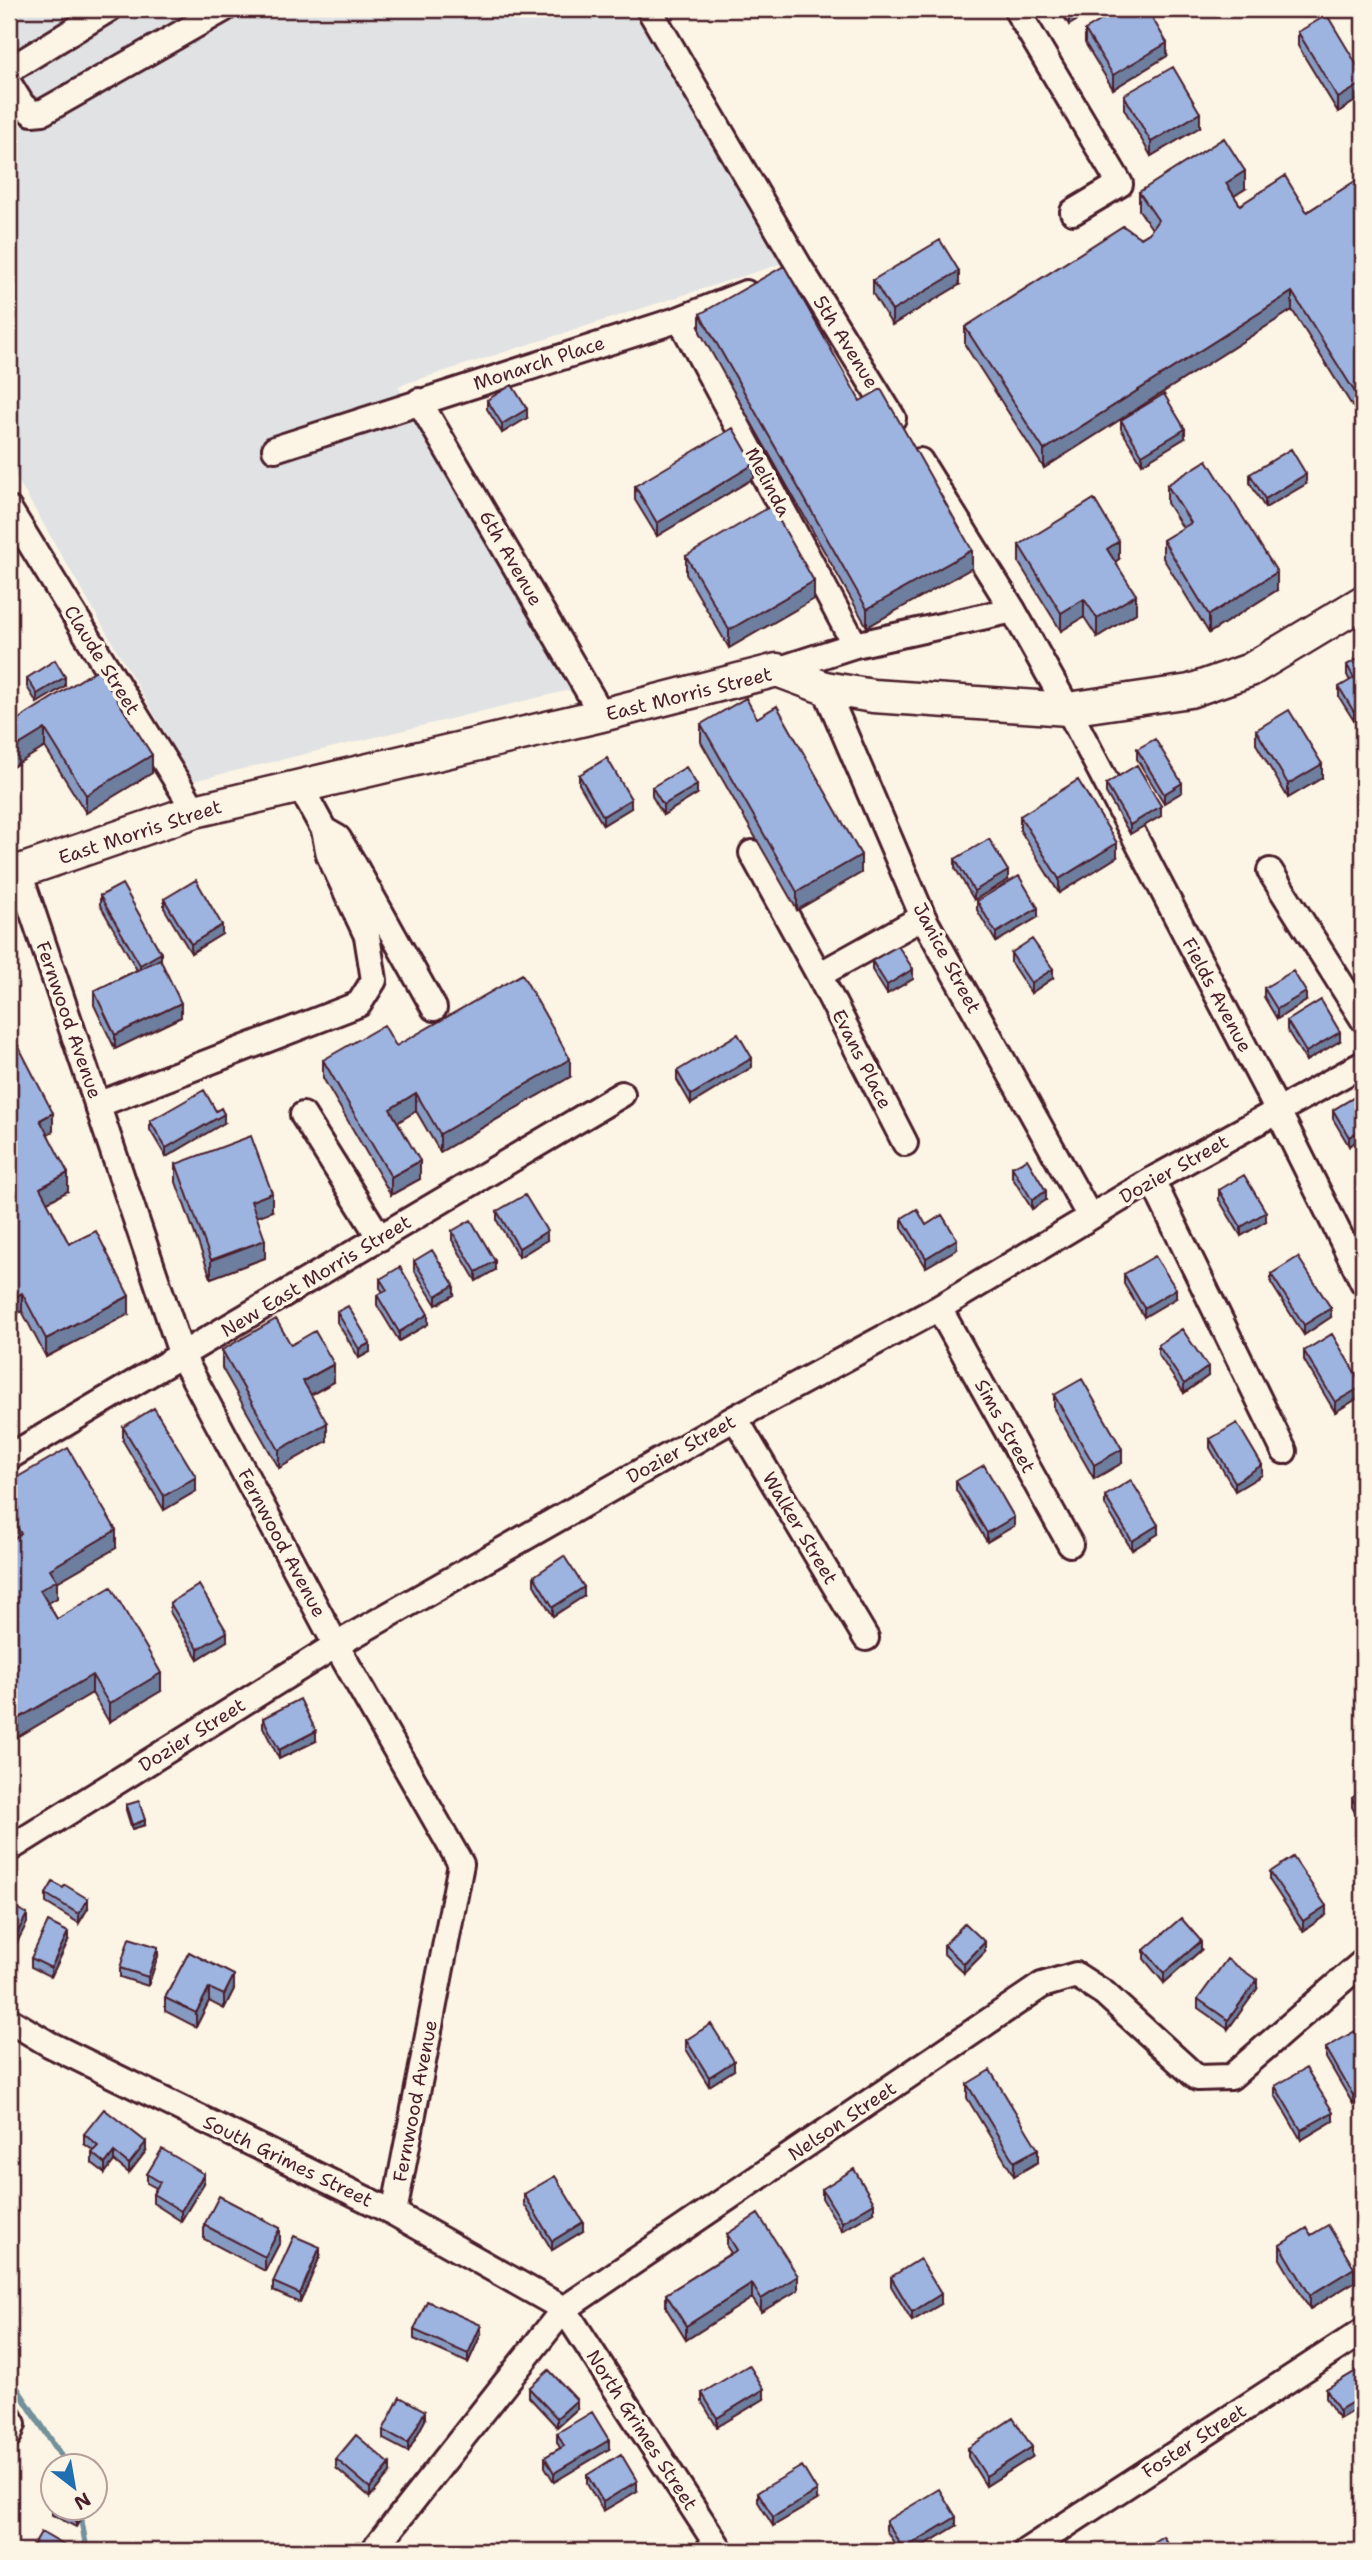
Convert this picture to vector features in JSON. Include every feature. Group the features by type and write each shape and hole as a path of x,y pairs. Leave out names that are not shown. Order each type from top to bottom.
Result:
{"main road":[{"name":"East Morris Street","path":"14,874 195,811 602,715 777,670 825,688 873,696 1068,709 1190,691 1250,670 1363,602"}],"street":[{"path":"9,70 109,9"},
{"path":"9,84 22,105 32,113 43,113 224,9"},
{"name":"5th Avenue","path":"649,9 802,271 1013,610 1068,709"},
{"path":"1016,9 1119,184 1073,212"},
{"name":"Monarch Place","path":"275,449 680,318 802,271"},
{"name":"Melinda","path":"680,318 855,645"},
{"name":"6th Avenue","path":"419,401 602,715"},
{"name":"Claude Street","path":"9,509 195,811"},
{"path":"777,670 855,645 1013,610"},
{"name":"Janice Street","path":"825,688 923,917 1090,1217"},
{"name":"Fields Avenue","path":"1068,709 1278,1111 1363,1282"},
{"path":"97,1105 359,1004 374,980 367,936 329,855 324,830 300,786"},
{"path":"324,830 338,838 352,860 434,1008"},
{"name":"Evans Place","path":"752,853 819,975 905,1143"},
{"path":"1270,871 1363,1019"},
{"name":"Fernwood Avenue","path":"14,874 97,1105 181,1356 336,1645 461,1864 394,2213"},
{"path":"819,975 923,917"},
{"name":"Dozier Street","path":"9,1849 336,1645 735,1419 939,1308 1152,1180 1363,1064"},
{"name":"New East Morris Street","path":"9,1457 622,1094"},
{"path":"303,1115 380,1238"},
{"path":"1152,1180 1284,1451"},
{"name":"Sims Street","path":"939,1308 1070,1544"},
{"name":"Walker Street","path":"735,1419 866,1638"},
{"name":"Nelson Street","path":"373,2551 564,2309 1042,1985 1076,1975 1104,1993 1197,2078 1231,2077 1363,1962"},
{"name":"South Grimes Street","path":"9,2020 49,2044 394,2213 564,2309"},
{"name":"North Grimes Street","path":"564,2309 721,2551"},
{"name":"Foster Street","path":"1026,2551 1363,2331"},
{"path":"9,2417 13,2424 9,2434"}],"shaded area":[{"path":"9,9 26,9 28,13 35,9 631,9 790,261 398,386 578,688 193,781 9,465"}],"building":[{"path":"1120,9 1147,9 1167,43 1113,75 1085,30"},
{"path":"1327,15 1363,75 1363,83 1338,98 1298,32"},
{"path":"1173,67 1200,113 1151,142 1124,95"},
{"path":"1224,138 1245,171 1226,183 1240,205 1285,176 1307,212 1363,176 1363,405 1292,292 1044,450 965,327 1123,226 1141,238 1149,233 1158,220 1139,192"},
{"path":"940,240 959,271 892,311 873,280"},
{"path":"784,266 860,401 881,389 972,550 867,609 700,314"},
{"path":"512,385 527,409 502,424 487,400"},
{"path":"1164,394 1185,429 1142,455 1121,420"},
{"path":"733,428 754,464 657,523 635,486"},
{"path":"1291,449 1306,474 1265,499 1250,474"},
{"path":"1207,460 1277,572 1209,615 1163,540 1191,523 1167,485"},
{"path":"1094,499 1119,541 1107,549 1136,595 1097,618 1084,599 1061,613 1019,545"},
{"path":"771,506 814,581 729,630 686,556"},
{"path":"1363,656 1363,706 1354,712 1339,687 1354,678 1347,665"},
{"path":"55,660 65,677 37,694 27,678"},
{"path":"98,669 152,755 86,795 45,729 9,751 9,725"},
{"path":"746,698 757,718 777,706 861,855 797,892 701,724"},
{"path":"1289,710 1322,764 1288,784 1256,730"},
{"path":"1155,739 1182,783 1164,794 1137,749"},
{"path":"607,758 631,799 603,816 579,775"},
{"path":"1137,765 1161,806 1130,825 1106,784"},
{"path":"686,767 697,785 663,805 652,787"},
{"path":"1078,780 1117,843 1059,879 1020,816"},
{"path":"989,839 1008,871 974,891 955,859"},
{"path":"1019,876 1038,908 996,933 977,901"},
{"path":"196,880 222,925 191,944 164,899"},
{"path":"122,884 161,953 140,965 100,896"},
{"path":"1032,939 1053,969 1031,983 1011,953"},
{"path":"898,946 913,969 887,985 872,961"},
{"path":"160,959 181,1003 115,1035 94,991"},
{"path":"1293,971 1306,992 1277,1009 1264,988"},
{"path":"522,974 570,1059 440,1134 416,1093 390,1109 420,1161 391,1177 323,1060 384,1025 396,1046"},
{"path":"1321,1000 1340,1032 1306,1052 1287,1021"},
{"path":"9,1028 53,1113 40,1120 68,1173 40,1188 69,1244 96,1231 129,1296 46,1339 22,1293 9,1300"},
{"path":"738,1034 752,1058 691,1095 677,1071"},
{"path":"204,1090 216,1111 221,1108 224,1114 166,1148 150,1121"},
{"path":"1363,1092 1363,1128 1349,1137 1333,1110"},
{"path":"251,1136 272,1193 251,1201 265,1240 211,1260 176,1164"},
{"path":"1027,1159 1046,1191 1032,1200 1012,1167"},
{"path":"1244,1175 1266,1212 1241,1227 1219,1190"},
{"path":"525,1195 547,1231 519,1248 497,1211"},
{"path":"917,1209 926,1225 942,1215 957,1239 926,1258 902,1218"},
{"path":"471,1220 495,1261 476,1272 452,1231"},
{"path":"432,1250 454,1285 436,1296 414,1261"},
{"path":"1155,1256 1176,1289 1144,1308 1124,1274"},
{"path":"1298,1257 1331,1308 1304,1325 1271,1274"},
{"path":"400,1267 428,1314 399,1332 377,1295 387,1290 380,1279"},
{"path":"348,1306 370,1343 359,1349 337,1312"},
{"path":"276,1319 291,1345 315,1331 334,1364 303,1381 327,1423 279,1450 222,1350"},
{"path":"1182,1329 1208,1367 1184,1384 1158,1345"},
{"path":"1332,1334 1363,1386 1335,1402 1304,1351"},
{"path":"1082,1379 1122,1449 1094,1465 1054,1395"},
{"path":"154,1408 196,1477 164,1496 123,1427"},
{"path":"1237,1423 1262,1465 1235,1482 1210,1439"},
{"path":"68,1448 116,1530 50,1569 57,1580 40,1590 57,1619 111,1587 161,1673 109,1704 92,1675 9,1724 9,1542 21,1534 9,1512 9,1482"},
{"path":"984,1465 1014,1517 987,1533 956,1481"},
{"path":"1131,1480 1158,1525 1132,1541 1105,1496"},
{"path":"564,1556 584,1587 553,1607 534,1576"},
{"path":"199,1585 227,1632 198,1649 170,1603"},
{"path":"300,1699 316,1731 279,1750 263,1718"},
{"path":"1363,1791 1363,1817 1352,1798"},
{"path":"139,1801 145,1820 132,1825 126,1805"},
{"path":"1293,1857 1326,1906 1303,1921 1270,1872"},
{"path":"53,1882 63,1888 65,1885 88,1899 79,1914 46,1894"},
{"path":"9,1904 27,1914 10,1947 9,1946"},
{"path":"1181,1918 1201,1941 1164,1973 1144,1950"},
{"path":"48,1922 68,1932 51,1968 31,1958"},
{"path":"965,1923 985,1942 964,1964 944,1945"},
{"path":"129,1938 158,1947 148,1977 120,1968"},
{"path":"189,1952 234,1975 224,1995 209,1988 196,2013 165,1998"},
{"path":"1227,1959 1257,1980 1228,2020 1198,1999"},
{"path":"711,2024 734,2061 709,2077 686,2040"},
{"path":"1355,2031 1363,2044 1363,2089 1353,2095 1326,2048"},
{"path":"1306,2068 1333,2112 1301,2130 1275,2086"},
{"path":"990,2070 1038,2149 1014,2162 967,2084"},
{"path":"104,2109 146,2142 129,2164 114,2152 105,2164 92,2153 98,2146 84,2134"},
{"path":"162,2149 204,2174 181,2211 153,2194 160,2182 147,2174"},
{"path":"854,2169 874,2203 842,2222 822,2189"},
{"path":"555,2176 583,2222 552,2241 524,2194"},
{"path":"219,2196 280,2228 265,2257 204,2225"},
{"path":"758,2214 798,2276 761,2299 752,2284 686,2326 666,2294 737,2250 727,2234"},
{"path":"1328,2225 1354,2268 1310,2295 1280,2245 1307,2228 1311,2235"},
{"path":"294,2236 320,2247 300,2294 273,2282"},
{"path":"920,2259 941,2294 912,2312 891,2277"},
{"path":"427,2301 481,2325 468,2354 414,2330"},
{"path":"749,2365 764,2389 717,2418 702,2393"},
{"path":"1363,2367 1363,2407 1361,2408 1356,2400 1339,2410 1326,2389"},
{"path":"549,2370 577,2400 557,2418 529,2388"},
{"path":"400,2397 425,2411 408,2443 383,2430"},
{"path":"592,2412 609,2440 554,2473 545,2457 564,2446 557,2433"},
{"path":"1013,2418 1032,2447 986,2476 968,2448"},
{"path":"356,2435 390,2464 370,2488 336,2459"},
{"path":"621,2454 637,2481 603,2502 587,2475"},
{"path":"802,2466 817,2491 773,2517 758,2492"},
{"path":"939,2489 956,2517 903,2549 886,2521"},
{"path":"41,2532 72,2550 30,2551"},
{"path":"1163,2536 1172,2551 1138,2551"}],"waterway":[{"path":"9,2376 59,2452"},
{"path":"82,2522 87,2551"}]}
